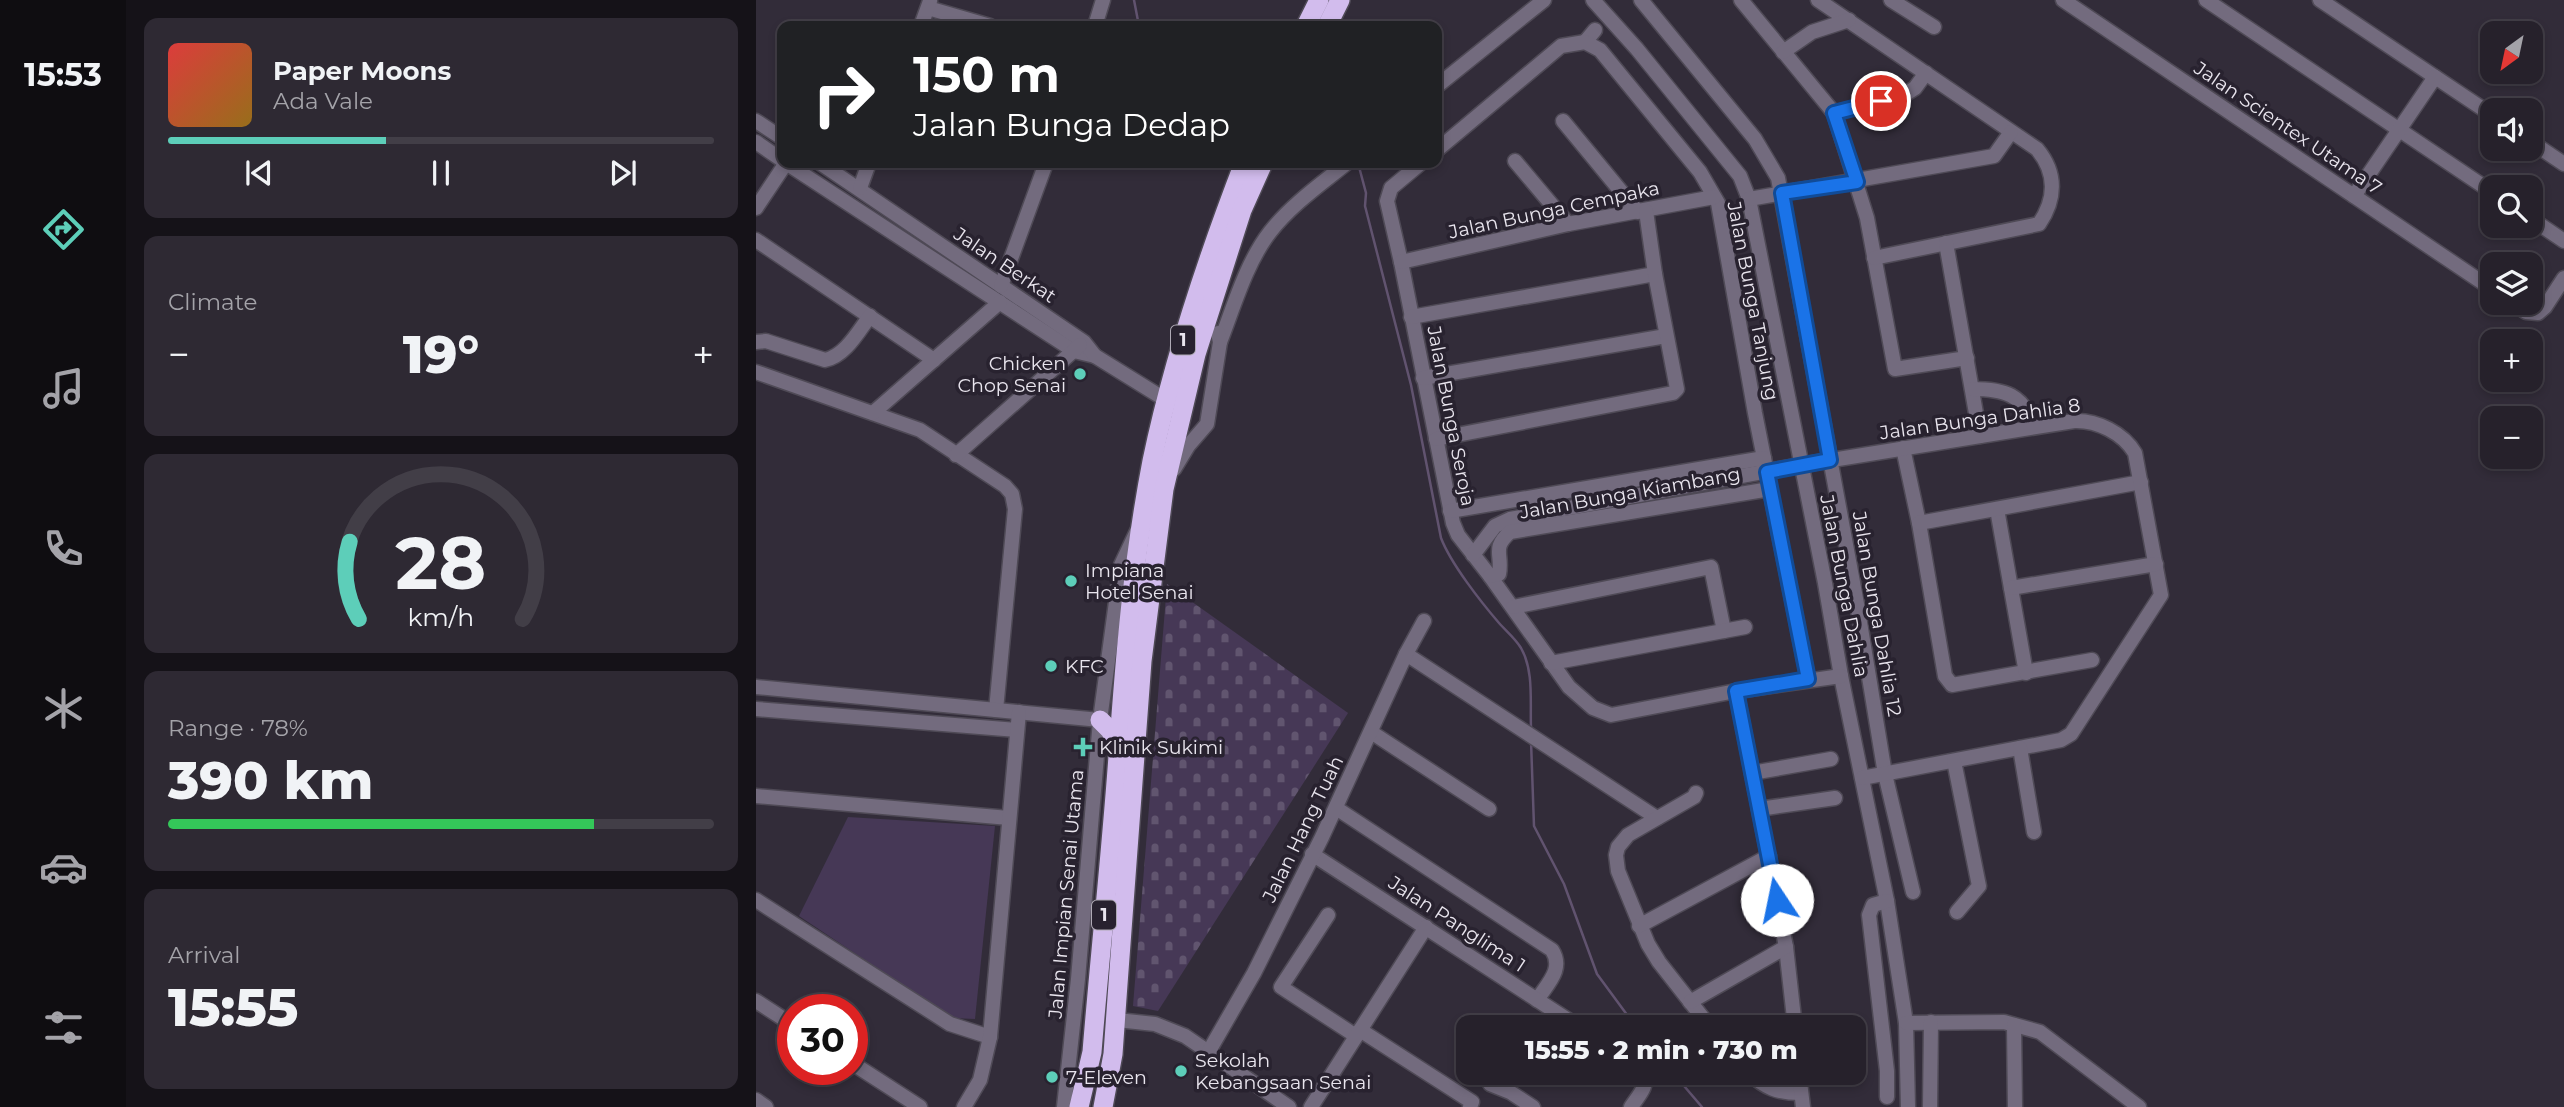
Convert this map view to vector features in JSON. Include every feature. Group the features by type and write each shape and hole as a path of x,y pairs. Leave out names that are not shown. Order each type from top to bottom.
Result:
{"highway":[{"path":"1308,21 1319,0"},
{"path":"1330,21 1340,0"},
{"name":"1","path":"1079,1107 1091,1052 1132,580 1152,461 1166,400 1221,221 1242,168"},
{"name":"1","path":"1103,1107 1117,1020 1142,661 1164,489 1196,354 1242,210 1261,168"},
{"path":"1100,720 1111,731 1118,756"}],"street":[{"path":"1097,21 1103,0"},
{"path":"1442,82 1544,0"},
{"name":"Jalan Bunga Dahlia","path":"1593,0 1637,49 1740,176 1749,199 1887,901 1906,1023 1908,1107"},
{"name":"Jalan Bunga Dahlia 12","path":"1641,0 1755,139 1772,167 1782,193 1885,774 1913,892"},
{"path":"1741,0 1834,113 1857,182 1895,369 1966,358"},
{"path":"1818,0 2037,149 2050,169 2052,192 2049,210 2039,224 1874,258"},
{"path":"1891,0 1934,27"},
{"name":"Jalan Scientex Utama 7","path":"2063,0 2480,281"},
{"path":"2206,0 2480,184"},
{"path":"2320,0 2480,108"},
{"path":"923,21 929,4 976,21"},
{"path":"1783,52 1812,32 1849,20"},
{"path":"1442,141 1561,46 1585,42 1595,30"},
{"name":"Jalan Bunga Tanjung","path":"1585,42 1600,50 1700,172 1718,203 1765,465 1808,679"},
{"path":"1834,113 1910,92 1927,73"},
{"path":"2354,196 2435,77"},
{"path":"756,121 777,135"},
{"path":"1436,439 1668,396 1677,388 1642,211 1563,121"},
{"path":"1749,199 1994,156 2011,132"},
{"path":"756,143 777,157"},
{"path":"2543,150 2564,164"},
{"path":"1515,161 1568,224"},
{"path":"756,208 781,168"},
{"path":"794,168 1000,302 1079,346 956,455"},
{"name":"Jalan Berkat","path":"828,168 1001,286 1079,346 1166,400"},
{"path":"860,188 867,168"},
{"path":"1001,286 1044,168"},
{"path":"1164,489 1179,458 1207,424 1220,342 1249,270 1269,233 1341,168"},
{"name":"Jalan Bunga Seroja","path":"1415,168 1387,194 1450,511 1458,535 1569,687 1593,708 1614,715 1736,691"},
{"name":"Jalan Bunga Cempaka","path":"1402,262 1568,224 1714,197"},
{"path":"2543,227 2564,241"},
{"path":"756,240 934,360"},
{"path":"1946,243 1980,436"},
{"path":"1411,317 1655,274"},
{"path":"2543,309 2564,278"},
{"path":"873,413 1000,302"},
{"path":"1212,307 1220,342"},
{"path":"756,342 766,341 825,360 840,353 870,316"},
{"path":"1423,378 1666,336"},
{"path":"756,372 920,430 1012,494 1015,503 996,710"},
{"path":"1972,388 1985,388 2012,395 2025,405 2033,427"},
{"name":"Jalan Bunga Dahlia 8","path":"1765,465 1801,465 2033,427 2088,421 2105,428 2132,447 2135,453 2161,595 2071,734 2060,740 1862,778"},
{"path":"1903,449 1919,523 1945,676 1952,685 2092,660"},
{"path":"1473,555 1495,526 1510,519 1765,465"},
{"name":"Jalan Bunga Kiambang","path":"1450,511 1765,465"},
{"path":"1919,523 2141,482"},
{"name":"Jalan Bunga Kiambang","path":"1490,576 1499,574 1501,566 1497,548 1510,532 1770,489"},
{"path":"1997,509 2026,673"},
{"name":"Jalan Impian Senai Utama","path":"1064,1107 1079,979 1100,720 1121,565 1142,522"},
{"path":"2011,588 2156,564"},
{"path":"1513,607 1711,567 1724,631"},
{"name":"Jalan Hang Tuah","path":"1209,1051 1254,973 1424,621"},
{"path":"1551,663 1745,627"},
{"path":"1406,654 1657,818"},
{"path":"1794,1015 1786,947 1736,691 1841,676"},
{"path":"756,687 1100,720"},
{"path":"756,709 1017,730"},
{"path":"964,1107 980,1080 990,1037 1018,712"},
{"path":"1371,732 1489,809"},
{"path":"2020,748 2034,832"},
{"path":"1752,773 1831,759"},
{"path":"1954,761 1979,886 1957,912"},
{"path":"1696,793 1694,797 1628,835 1616,855 1618,871 1640,926 1659,962 1700,1015"},
{"path":"756,796 1009,818"},
{"path":"1759,809 1835,798"},
{"path":"1336,808 1552,950 1558,959 1558,969 1537,1000"},
{"name":"Jalan Panglima 1","path":"1312,854 1560,1015"},
{"path":"1640,926 1769,856"},
{"path":"756,900 950,1024 990,1037"},
{"path":"1887,901 1873,905 1869,915 1887,1071 1887,1097"},
{"path":"1328,915 1281,987 1471,1105"},
{"path":"1311,1107 1426,927"},
{"path":"1690,1002 1786,947"},
{"path":"756,1002 777,1015"},
{"path":"1117,1020 1161,1026 1185,1036 1289,1107"},
{"path":"1930,1107 1931,1022"},
{"path":"1906,1023 2004,1022 2040,1032 2139,1107"},
{"path":"2014,1025 2015,1107"},
{"path":"868,1073 920,1107"},
{"path":"1492,1085 1510,1092 1532,1107"},
{"path":"1632,1107 1645,1085"},
{"path":"1764,1085 1801,1100"},
{"path":"756,1100 766,1107"}],"green space":[{"path":"1167,584 1348,713 1158,1011 1133,1006"},
{"path":"848,817 995,826 975,1019 952,1018 799,916"}],"waterway":[{"path":"1134,0 1138,21"},
{"path":"1359,168 1366,193 1365,206 1411,385 1441,538 1467,582 1521,648 1530,676 1531,728"},
{"path":"1531,741 1534,826 1564,884 1597,974 1627,1015"},
{"path":"1683,1085 1702,1107"}],"place":[{"name":"Chicken Chop Senai","path":"1080,374"},
{"name":"Impiana Hotel Senai","path":"1071,581"},
{"name":"KFC","path":"1051,666"},
{"name":"Klinik Sukimi","path":"1083,747"},
{"name":"Sekolah Kebangsaan Senai","path":"1181,1071"},
{"name":"7-Eleven","path":"1052,1077"}],"route":[{"path":"1777,900 1736,691 1808,679 1767,472 1830,460 1782,193 1857,182 1834,113 1881,101"}]}
